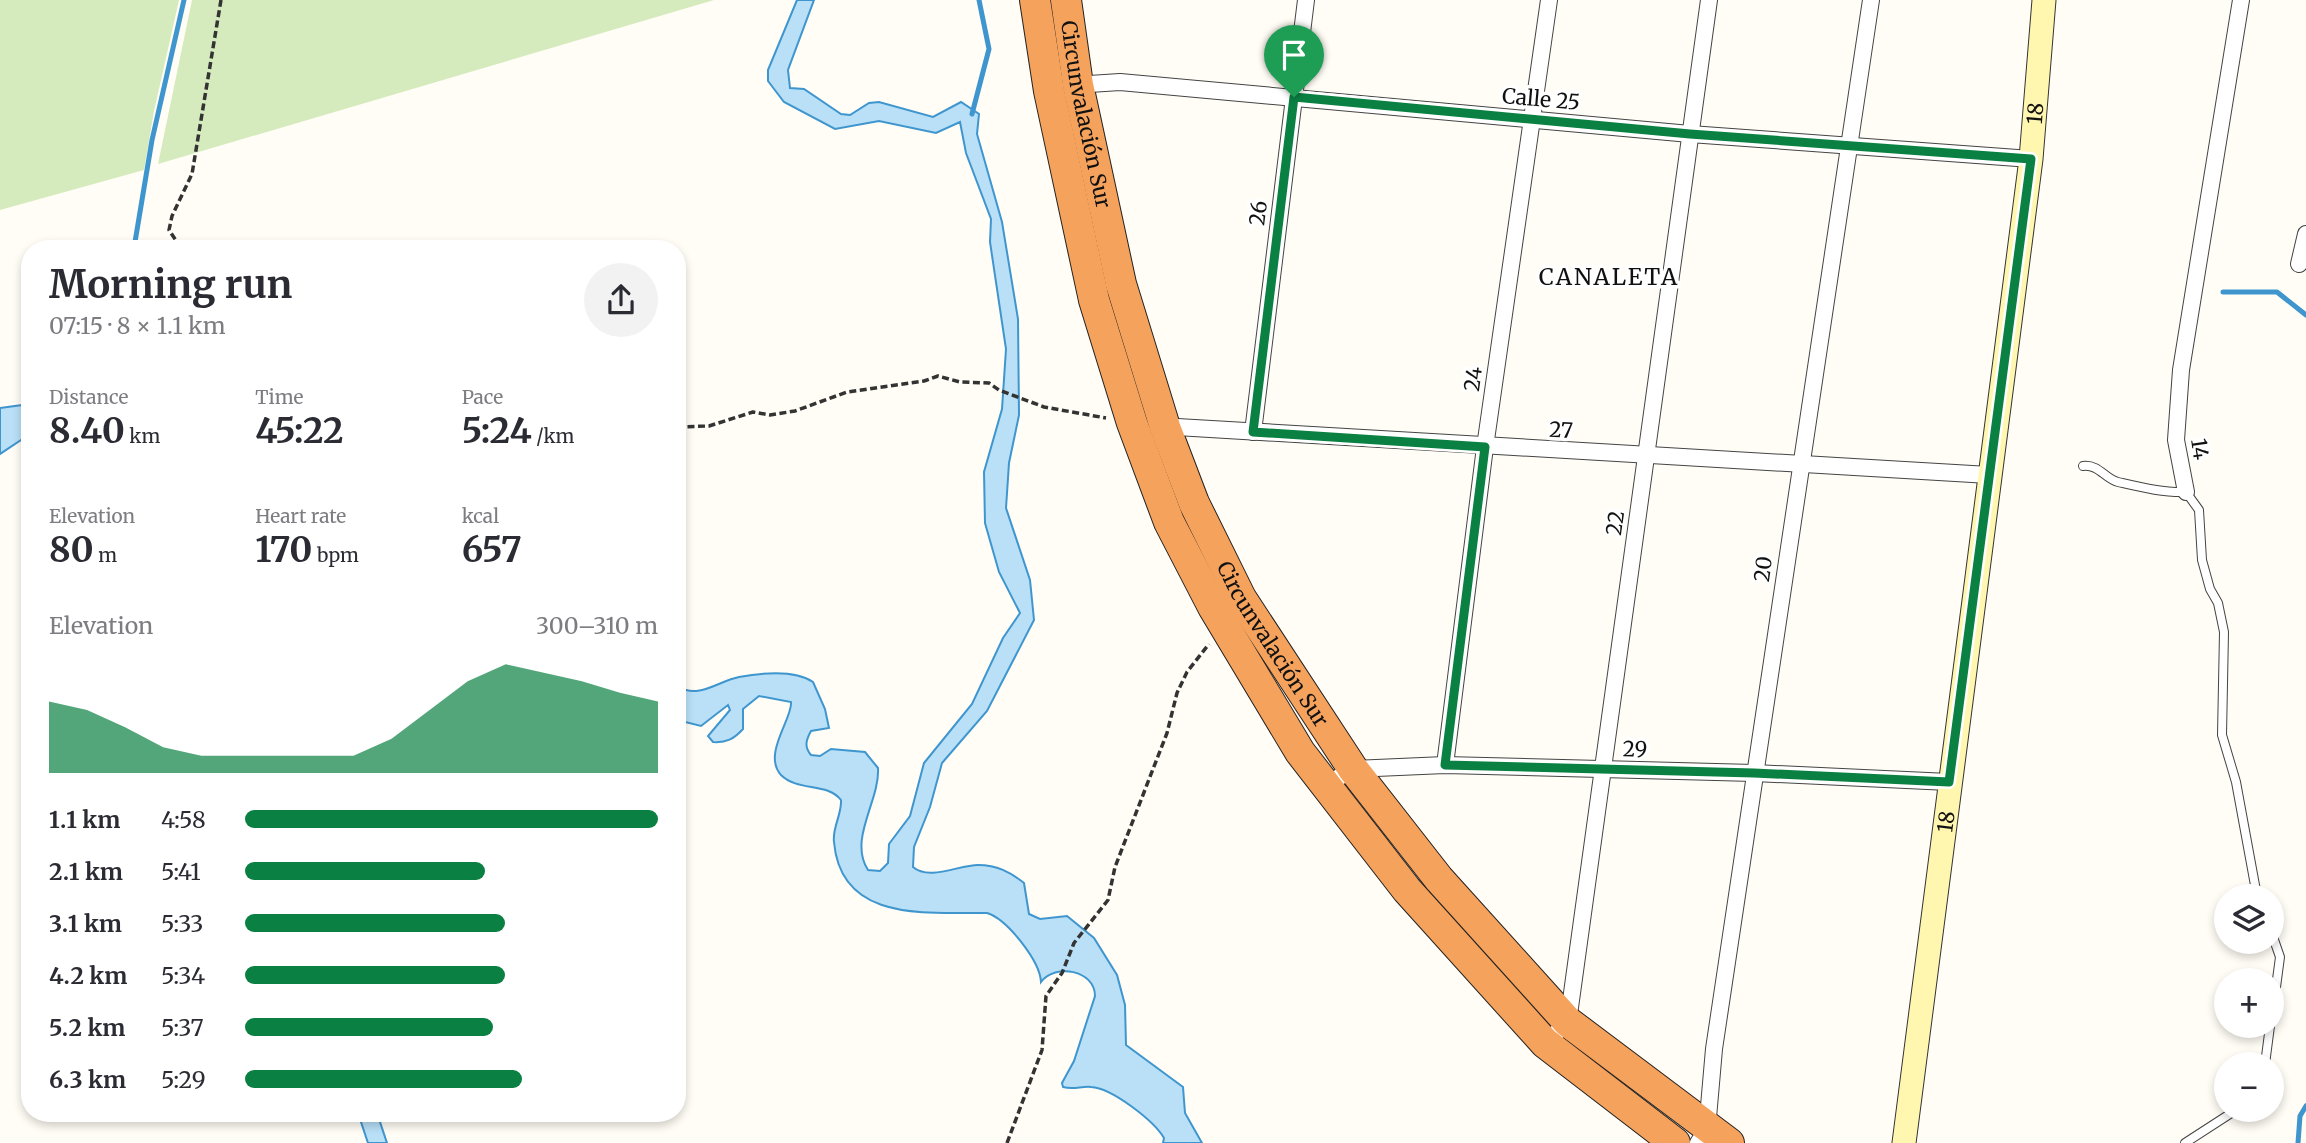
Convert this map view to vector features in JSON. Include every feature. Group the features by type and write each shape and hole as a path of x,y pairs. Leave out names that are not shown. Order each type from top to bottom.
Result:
{"highway":[{"name":"Circunvalación Sur","path":"1035,0 1049,91 1094,300 1132,423 1169,522 1213,607 1324,786 1407,890 1545,1043 1675,1143"},
{"name":"Circunvalación Sur","path":"1066,0 1078,85 1121,284 1165,426 1194,503 1241,598 1353,769 1439,879 1568,1022 1712,1138"}],"street":[{"name":"26","path":"1253,432 1306,0"},
{"name":"24","path":"1445,765 1485,447 1549,0"},
{"name":"22","path":"1568,1022 1709,0"},
{"name":"20","path":"1712,1138 1714,1049 1799,465 1851,146 1871,0"},
{"name":"18","path":"1904,1143 2031,159 2044,0"},
{"name":"14","path":"2186,492 2176,440 2181,370 2241,0"},
{"name":"Calle 25","path":"1049,91 1078,85 1120,82 1690,134 2031,159"},
{"path":"2299,264 2306,234"},
{"name":"27","path":"1132,423 1485,447 1989,475"},
{"name":"29","path":"1324,786 1353,769 1445,765 1754,773 1949,782"},
{"path":"1545,1043 1568,1022"}],"lane":[{"path":"2083,466 2096,468 2117,482 2165,492 2186,492"},
{"name":"14","path":"2186,492 2199,510 2202,560 2210,589 2218,603 2224,632 2222,736 2236,782 2255,884"},
{"path":"2185,1143 2217,1122"}],"path":[{"path":"176,240 169,230 172,216 192,174 221,0"},
{"path":"686,427 709,426 753,412 770,415 795,411 847,392 924,381 938,376 960,382 989,383 999,390 1044,407 1132,423"},
{"path":"1007,1143 1042,1050 1046,996 1062,973 1074,943 1108,900 1115,867 1167,733 1177,693 1211,637"}],"green space":[{"path":"0,0 179,0 154,111 144,170 0,210"},
{"path":"192,0 714,0 158,164"}],"water":[{"path":"797,0 814,0 788,70 790,88 804,89 841,114 850,115 869,103 879,102 933,117 961,102 979,114 977,134 1002,222 1018,319 1019,415 1009,463 1006,508 1030,580 1034,620 987,711 942,763 930,807 914,847 913,867 927,873 978,865 1003,870 1024,883 1029,914 1040,919 1067,916 1094,938 1117,975 1125,1005 1126,1045 1183,1087 1185,1113 1202,1143 1163,1143 1164,1138 1159,1131 1121,1099 1091,1087 1063,1087 1062,1083 1074,1061 1095,996 1089,980 1082,975 1064,971 1047,976 1041,982 1035,963 1021,942 1004,923 987,913 915,912 892,908 870,900 853,888 840,869 834,842 841,800 828,791 788,780 776,766 776,747 791,702 759,696 743,709 743,729 733,738 722,742 713,742 708,736 730,710 728,705 701,726 686,722 686,689 700,691 731,679 757,674 797,675 813,682 825,709 829,728 811,731 806,743 811,755 820,756 831,749 865,752 878,768 861,846 868,870 880,871 888,863 889,844 910,816 924,763 972,704 1003,638 1020,613 999,572 985,523 984,472 1002,409 1006,349 990,242 991,219 966,153 960,122 936,133 879,121 835,129 784,102 768,81 768,70"},
{"path":"21,405 21,440 0,454 0,408"},
{"path":"361,1122 380,1122 387,1143 368,1143"}],"waterway":[{"path":"135,240 152,140 184,0"},
{"path":"972,114 989,49 979,0"},
{"path":"2223,292 2277,292 2306,315"},
{"path":"2298,1143 2300,1116 2306,1106"}],"district":[{"name":"CANALETA","path":"1609,276"}],"route":[{"path":"1294,97 1690,134 2031,159 1949,782 1754,773 1445,765 1485,447 1253,432 1294,97"}]}
